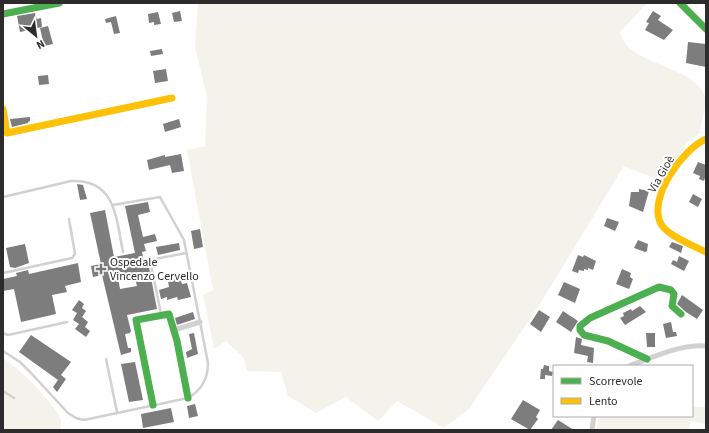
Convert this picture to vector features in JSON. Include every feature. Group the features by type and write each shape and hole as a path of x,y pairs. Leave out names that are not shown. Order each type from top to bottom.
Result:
{"street":[{"path":"3,14 58,3"},
{"path":"680,3 706,29"},
{"path":"3,109 8,133 172,98"},
{"name":"Via Gioè","path":"706,139 691,146 660,193 656,211 661,225 666,230 706,252"},
{"path":"647,359 608,341 584,335 580,330 580,326 590,318 659,287 671,290 674,294 672,306 681,314"},
{"path":"153,405 136,320 169,314 174,330 188,398"},
{"path":"174,330 200,322"},
{"path":"632,365 647,359 694,345 706,346"},
{"path":"592,430 594,417"}],"lane":[{"path":"3,197 71,181 92,183 102,190 113,205 123,252"},
{"path":"3,351 20,362 68,413 76,418 84,420 188,398 201,388 208,373 208,363 184,240 160,197 113,205"},
{"path":"3,273 72,258 75,254 68,219"},
{"path":"161,315 150,260 186,253"},
{"path":"3,333 8,335 67,322"},
{"path":"106,359 117,412"},
{"path":"3,391 14,398"}],"shaded area":[{"path":"198,3 647,3 620,32 625,43 633,51 645,58 672,69 696,83 703,92 706,104 699,134 687,143 662,181 624,166 540,304 469,409 444,428 397,401 378,421 346,397 316,413 288,396 281,372 247,371 244,358 226,341 214,349 203,295 213,290 187,150 205,146 207,97 195,47"},
{"path":"3,358 26,377 44,395 61,420 60,430 3,430"},
{"path":"693,407 706,407 706,424 690,421 689,430 596,430 599,417 693,417"}],"building":[{"path":"180,11 182,21 174,22 172,13"},
{"path":"653,11 661,16 658,20 673,30 664,40 645,30 649,23 646,22"},
{"path":"158,12 161,24 154,25 154,22 149,23 148,14"},
{"path":"35,13 37,19 41,18 42,27 20,32 17,16"},
{"path":"116,16 120,33 114,34 111,22 106,23 105,19"},
{"path":"48,26 53,44 44,46 40,28"},
{"path":"688,42 706,44 706,67 686,63"},
{"path":"162,49 163,54 151,56 150,51"},
{"path":"166,69 168,81 155,83 153,71"},
{"path":"48,75 49,84 39,85 38,76"},
{"path":"30,117 30,121 28,123 12,127 10,119"},
{"path":"179,119 181,127 165,132 163,124"},
{"path":"181,154 184,171 172,173 170,165 149,170 147,160 165,155 165,157"},
{"path":"698,162 706,165 706,175 704,181 699,179 700,176 693,173"},
{"path":"77,184 83,185 87,199 80,200"},
{"path":"639,189 649,191 643,212 629,206 631,192 639,192"},
{"path":"693,194 702,199 698,207 689,202"},
{"path":"148,202 150,212 138,215 143,237 155,234 157,241 144,244 146,251 142,252 144,262 148,262 157,309 127,315 131,331 130,333 125,334 128,348 131,348 131,352 121,355 102,275 93,277 91,266 101,264 90,213 105,210 114,257 135,253 125,206","holes":["134,275 137,286 120,289 118,278"]},
{"path":"607,218 619,222 615,231 604,226"},
{"path":"200,229 203,247 194,249 191,231"},
{"path":"638,240 648,244 647,251 645,252 634,248"},
{"path":"672,242 683,246 681,253 669,247"},
{"path":"179,243 180,250 158,255 156,247"},
{"path":"25,244 29,263 15,268 10,267 6,248"},
{"path":"578,255 583,257 584,255 596,261 593,270 588,268 588,270 584,269 584,271 579,270 578,273 572,271"},
{"path":"679,256 689,261 684,271 671,264 673,260 677,262"},
{"path":"78,263 81,282 65,286 67,292 52,295 56,314 21,322 14,289 3,291 3,279 17,276 16,273 28,270 29,274"},
{"path":"622,269 631,273 630,277 633,279 629,289 616,284"},
{"path":"180,278 182,284 187,283 191,297 178,300 177,297 167,300 167,297 161,299 159,290 169,287 168,281"},
{"path":"564,282 580,289 575,303 558,295"},
{"path":"682,295 703,310 697,319 677,304"},
{"path":"79,300 84,304 82,308 86,311 82,317 88,322 85,327 90,331 86,337 75,329 79,324 73,320 77,313 72,310"},
{"path":"640,306 646,312 625,325 620,318 624,316 623,313 631,309 632,311"},
{"path":"539,310 550,317 541,332 530,324"},
{"path":"563,311 578,321 571,332 556,322"},
{"path":"193,312 195,319 177,325 175,318"},
{"path":"671,322 673,332 676,332 677,336 666,338 663,324"},
{"path":"194,333 198,354 187,358 186,352 192,349 189,334"},
{"path":"646,333 655,333 655,347 647,347"},
{"path":"31,335 71,362 61,375 66,379 57,392 53,387 58,380 19,352"},
{"path":"576,337 582,339 581,345 594,348 593,363 587,362 588,356 574,353"},
{"path":"135,362 143,400 129,402 121,364"},
{"path":"544,365 549,366 549,371 553,372 552,376 545,375 545,379 540,379 541,369 543,369"},
{"path":"523,400 540,410 536,417 538,419 530,430 511,419"},
{"path":"195,404 198,416 189,418 187,406"},
{"path":"171,408 174,422 143,428 141,414"},
{"path":"558,420 574,430 551,430"}],"traffic: fast":[{"path":"3,14 59,3"},
{"path":"680,3 706,29"},
{"path":"647,359 608,341 584,335 580,330 580,326 590,318 659,287 671,290 674,294 672,306 681,314"},
{"path":"153,405 136,320 169,314 177,341 188,398"}],"traffic: slow":[{"path":"3,109 7,133 172,98"},
{"path":"706,139 697,144 678,163 670,174 659,199 658,211 660,222 663,227 680,240 706,252"}],"place":[{"name":"Ospedale Vincenzo Cervello","path":"101,269"}]}
